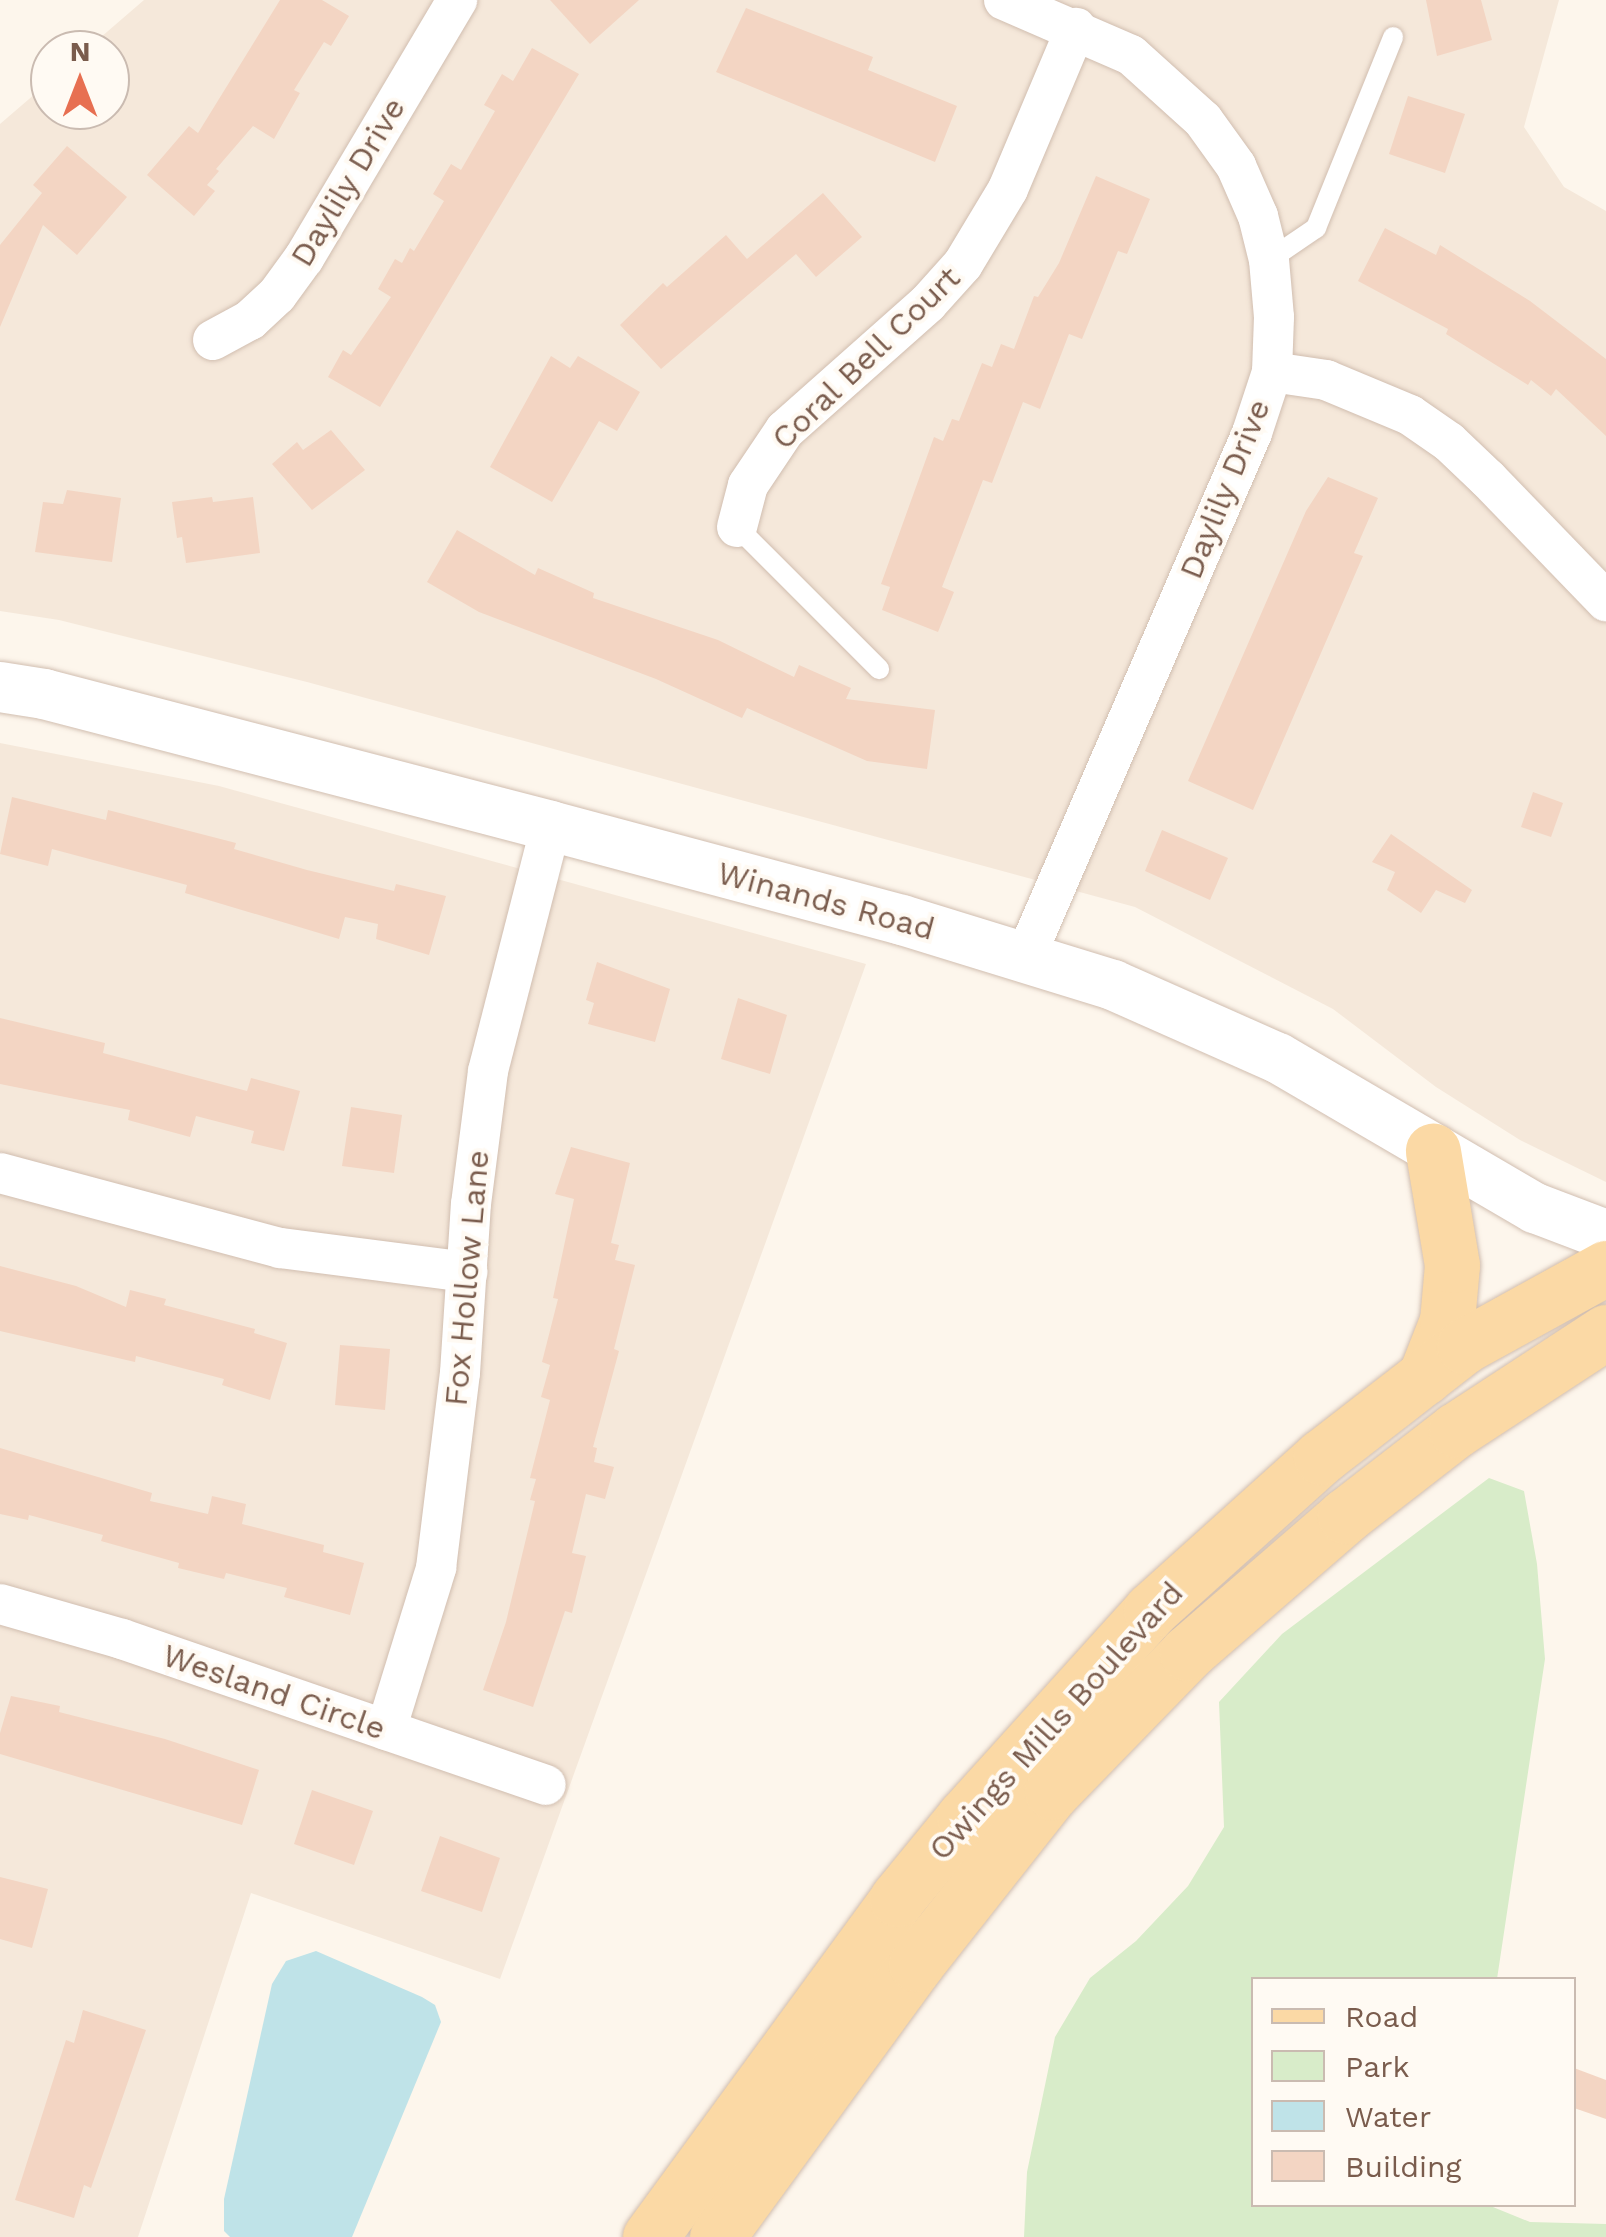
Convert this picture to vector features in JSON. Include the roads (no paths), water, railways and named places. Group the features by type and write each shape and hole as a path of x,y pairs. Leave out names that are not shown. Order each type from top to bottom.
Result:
{"main road":[{"path":"1424,1378 1447,1321 1452,1265 1434,1150"},
{"name":"Owings Mills Boulevard","path":"650,2237 897,1900 964,1817 1124,1639 1321,1457 1464,1346 1606,1268"},
{"name":"Owings Mills Boulevard","path":"717,2237 916,1964 1052,1792 1187,1653 1345,1516 1428,1452 1606,1332"}],"street":[{"name":"Daylily Drive","path":"213,340 250,320 277,295 304,258 457,0"},
{"name":"Daylily Drive","path":"1004,0 1132,55 1204,120 1236,166 1258,216 1269,260 1272,372 1252,433 1025,958"},
{"name":"Coral Bell Court","path":"737,527 748,486 785,430 928,303 964,264 1008,190 1076,28"},
{"path":"1272,372 1340,384 1410,415 1462,454 1606,601"},
{"name":"Winands Road","path":"0,687 44,694 551,826 1113,985 1209,1024 1278,1058 1535,1208 1606,1235"},
{"name":"Fox Hollow Lane","path":"386,1730 436,1568 460,1373 488,1070 551,826"},
{"path":"0,1173 280,1248 468,1272"},
{"name":"Wesland Circle","path":"0,1604 122,1639 546,1786"}],"lane":[{"path":"1269,260 1316,228 1394,37"},
{"path":"737,527 879,668"}],"water":[{"path":"316,1951 422,1997 435,2005 441,2022 352,2237 230,2237 224,2231 224,2199 272,1984 286,1961"}]}
